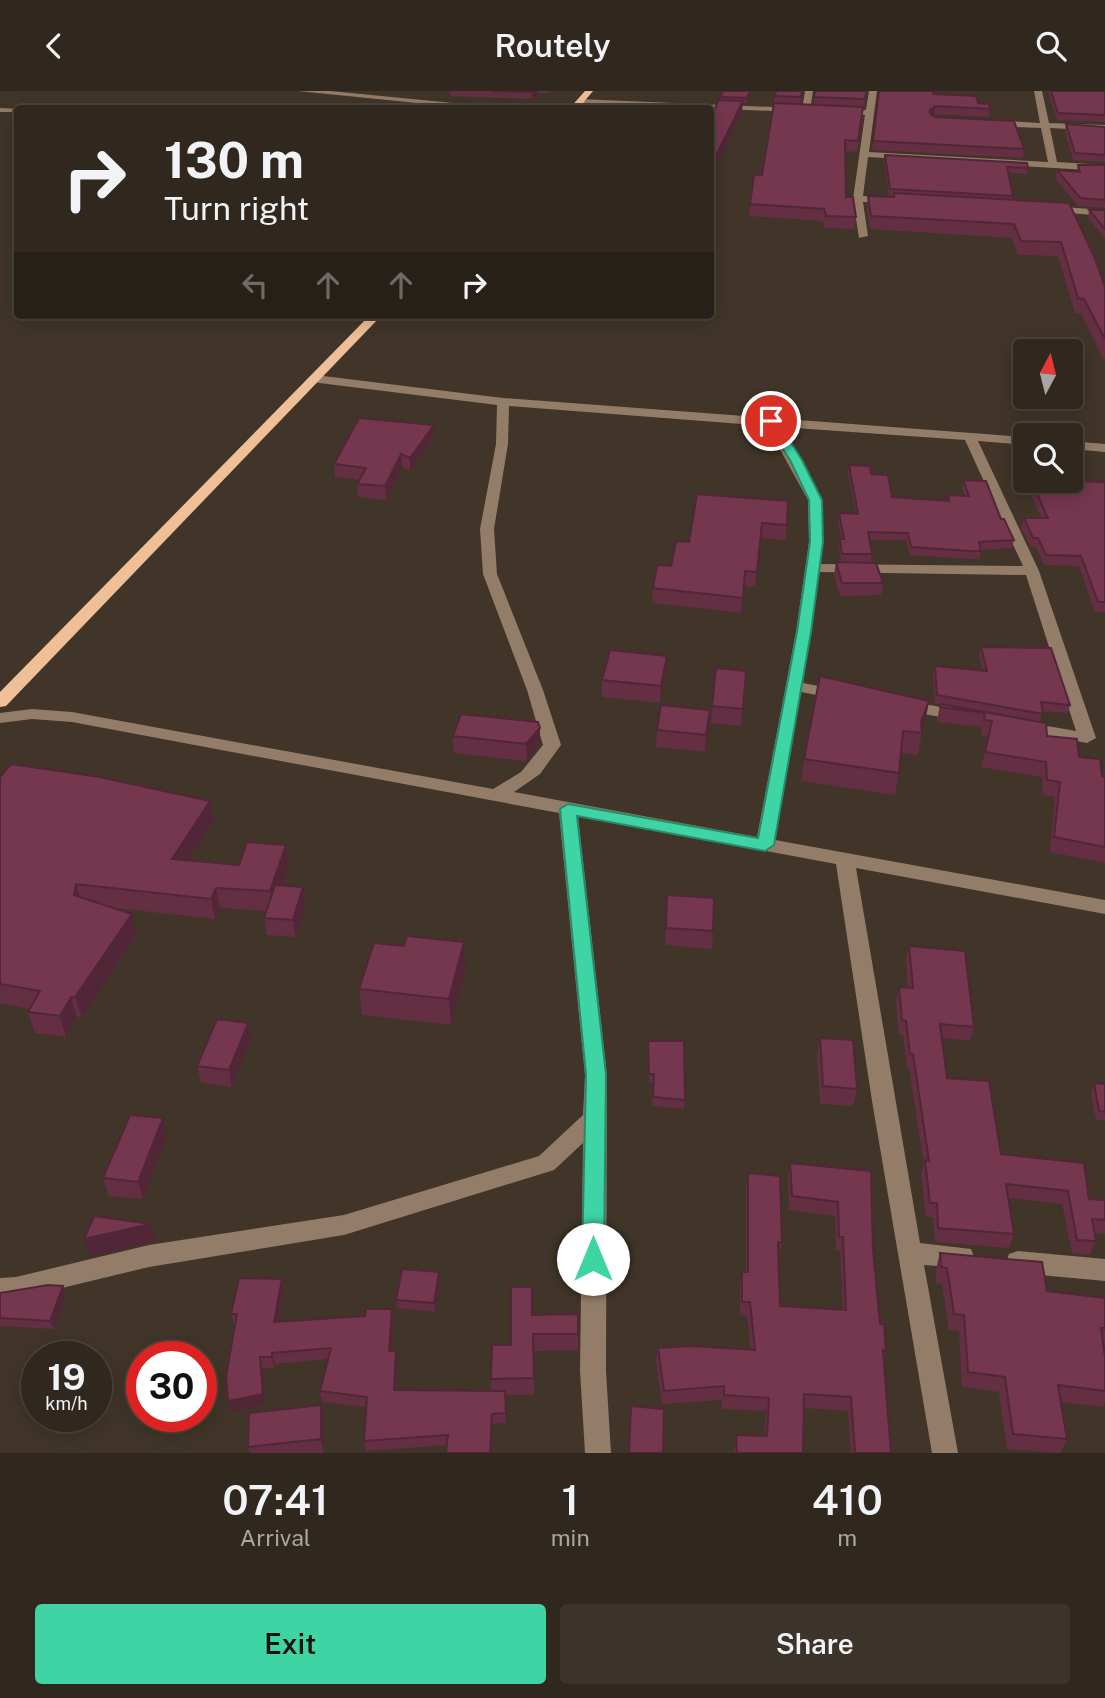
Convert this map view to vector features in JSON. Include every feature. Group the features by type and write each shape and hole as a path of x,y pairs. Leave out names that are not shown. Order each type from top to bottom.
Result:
{"main road":[{"path":"576,105 589,91"},
{"path":"2,698 372,319"}],"street":[{"path":"302,91 463,105"},
{"path":"427,102 438,91"},
{"path":"806,110 809,91"},
{"path":"863,236 858,199 873,91"},
{"path":"1038,91 1053,164"},
{"path":"579,101 680,105"},
{"path":"714,106 819,111"},
{"path":"832,111 871,113"},
{"path":"989,123 1105,128"},
{"path":"866,154 1105,168"},
{"path":"858,199 900,201"},
{"path":"1037,209 1105,212"},
{"path":"315,379 503,402 1013,440"},
{"path":"493,796 538,768 552,745 490,574 487,529 502,444 503,402"},
{"path":"765,845 794,686 816,542 815,500 796,460 771,421"},
{"path":"969,436 1032,571 1087,738 1007,724"},
{"path":"1083,446 1105,448"},
{"path":"812,568 1032,571"},
{"path":"794,686 848,696"},
{"path":"888,703 981,719"},
{"path":"0,718 32,714 72,717 1105,907"},
{"path":"568,809 596,1075 593,1119 593,1371 598,1453"},
{"path":"845,860 883,1101 912,1253 945,1453"},
{"path":"0,1289 16,1288 149,1257 344,1225 546,1163 593,1119"},
{"path":"912,1253 1105,1269"}],"building":[{"path":"723,91 750,91 747,98 721,97"},
{"path":"776,91 802,91 801,97 775,96"},
{"path":"815,91 866,91 865,99 814,97"},
{"path":"879,91 933,91 933,94 976,96 978,103 989,104 990,109 935,106 930,110 930,114 935,117 1014,121 1024,149 873,141"},
{"path":"1051,91 1105,91 1105,115 1058,113"},
{"path":"718,100 743,101 714,160 714,113"},
{"path":"774,103 863,107 858,141 845,140 846,197 853,197 856,217 826,216 824,209 750,204 754,175 762,175"},
{"path":"1066,124 1105,127 1105,155 1075,153"},
{"path":"885,155 1027,163 1028,168 1007,167 1013,196 890,189"},
{"path":"1078,165 1105,165 1105,200 1080,198 1057,170 1080,172"},
{"path":"894,193 1069,203 1094,256 1105,287 1105,339 1084,299 1078,298 1061,242 1021,241 1014,224 871,216 868,196 894,197"},
{"path":"1089,210 1105,210 1105,229"},
{"path":"359,418 434,425 410,458 401,454 385,486 357,484 366,468 334,464"},
{"path":"849,465 870,466 871,474 888,475 892,497 949,501 948,495 969,496 963,480 986,481 1001,519 1004,519 1014,540 979,542 981,551 969,551 911,547 908,533 868,532 872,554 842,554 840,539 844,539 839,513 858,514"},
{"path":"1083,481 1105,482 1105,602 1098,602 1081,556 1046,555 1038,538 1033,538 1024,518 1048,518 1037,493 1083,493"},
{"path":"697,494 788,501 787,525 762,523 757,572 745,571 743,598 653,588 657,565 671,566 676,541 689,542"},
{"path":"836,562 876,563 883,583 842,583"},
{"path":"981,647 1051,648 1070,705 1041,702 1043,714 937,695 935,666 987,671"},
{"path":"610,650 667,656 661,686 602,680"},
{"path":"716,668 746,671 743,709 712,706"},
{"path":"820,676 929,701 921,722 922,733 903,731 899,773 804,759"},
{"path":"940,704 1046,723 1047,736 1077,739 1079,757 1100,759 1102,776 1105,777 1105,847 1054,837 1060,782 1047,780 1046,762 985,752 992,721 984,720 985,713 940,707"},
{"path":"661,705 710,710 706,735 657,730"},
{"path":"461,714 538,722 540,728 526,744 453,736"},
{"path":"11,764 100,777 210,801 172,859 239,865 247,842 286,845 270,891 216,888 211,899 76,884 74,895 132,914 60,1016 28,1012 40,991 0,984 0,777"},
{"path":"275,885 303,887 293,920 264,918"},
{"path":"667,895 714,898 713,931 666,928"},
{"path":"407,936 464,942 449,999 359,989 374,943 404,946"},
{"path":"909,946 965,951 974,1027 940,1024 947,1078 989,1081 1001,1154 1084,1163 1089,1199 1105,1200 1105,1220 1092,1219 1096,1241 1077,1240 1068,1191 1006,1184 1014,1234 938,1228 937,1203 930,1203 925,1160 929,1161 913,1054 910,1054 906,1021 902,1020 899,987 913,988"},
{"path":"217,1019 248,1023 229,1070 197,1066"},
{"path":"820,1038 853,1040 857,1089 823,1086"},
{"path":"648,1041 684,1041 685,1100 653,1097 654,1074 649,1074"},
{"path":"1094,1083 1105,1084 1105,1112 1099,1111"},
{"path":"130,1115 163,1118 138,1182 103,1178"},
{"path":"790,1163 871,1171 873,1249 880,1324 884,1324 886,1351 883,1350 891,1453 855,1453 851,1397 804,1394 803,1453 737,1453 736,1435 767,1436 769,1398 724,1395 724,1386 664,1391 658,1348 691,1346 755,1350 750,1302 742,1302 742,1272 748,1272 748,1173 780,1176 780,1306 846,1310 843,1237 839,1237 838,1202 792,1196"},
{"path":"94,1216 151,1224 84,1239"},
{"path":"940,1253 1042,1262 1047,1291 1105,1298 1105,1328 1101,1328 1105,1357 1105,1391 1058,1385 1067,1439 1013,1434 1005,1377 968,1372 964,1315 954,1314 947,1268 941,1267"},
{"path":"402,1269 439,1272 434,1303 396,1300"},
{"path":"239,1278 282,1279 274,1322 365,1316 366,1309 392,1309 389,1351 396,1351 394,1390 505,1391 506,1413 492,1414 490,1453 446,1453 448,1435 364,1441 367,1397 320,1391 331,1348 272,1353 272,1357 260,1357 263,1394 228,1401 226,1376 237,1314 231,1314"},
{"path":"48,1285 63,1286 50,1321 0,1318 0,1293"},
{"path":"511,1287 532,1287 532,1315 578,1314 578,1334 533,1334 534,1378 491,1379 492,1345 511,1345"},
{"path":"321,1405 321,1439 248,1447 249,1413"},
{"path":"631,1406 664,1409 663,1453 629,1453"}],"route":[{"path":"593,1259 593,1119 596,1075 568,809 765,845 804,632 816,542 815,500 796,460 771,421"}]}
